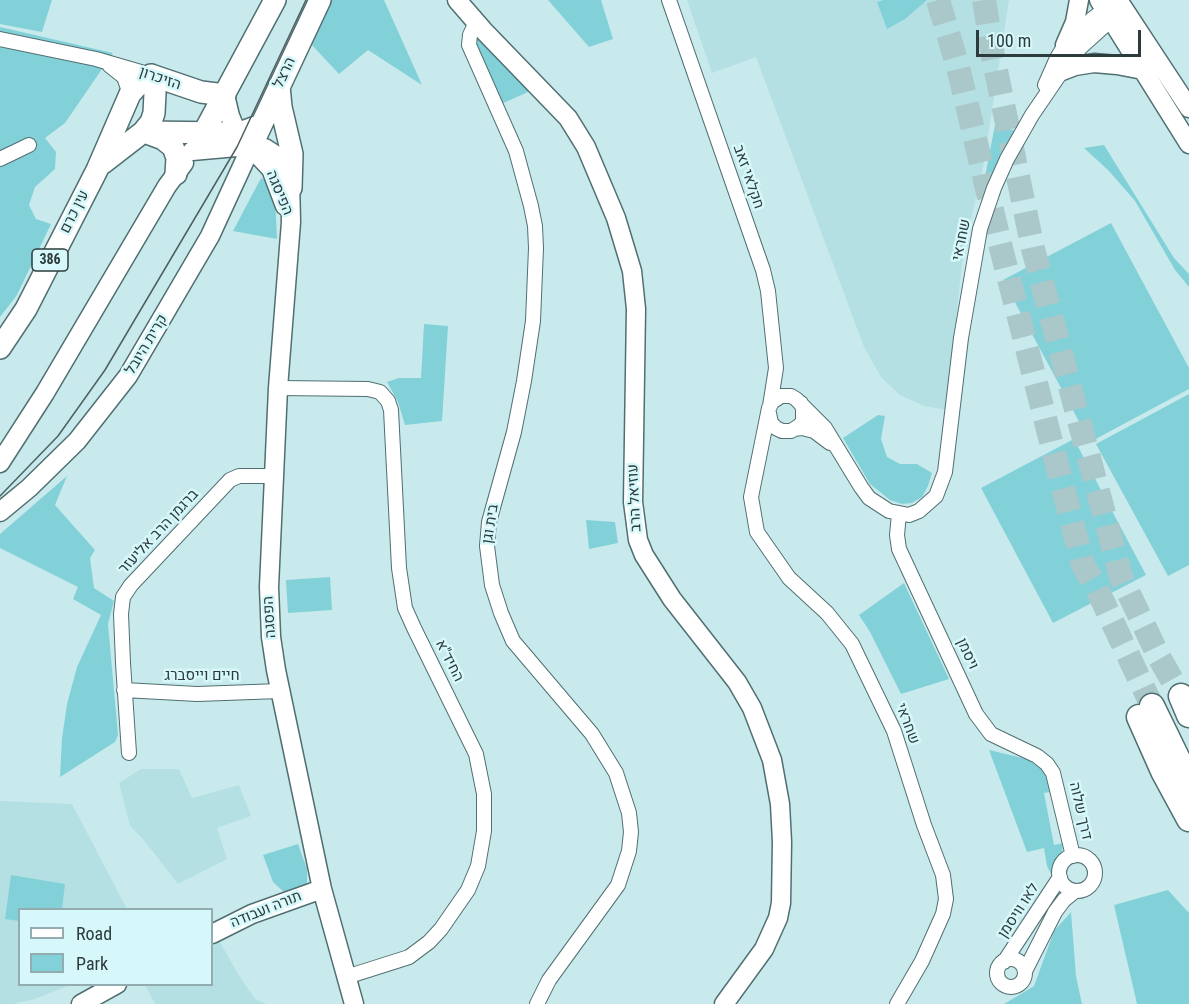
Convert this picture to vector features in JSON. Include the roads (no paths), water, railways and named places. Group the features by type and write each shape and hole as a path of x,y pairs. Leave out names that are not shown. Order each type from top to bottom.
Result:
{"highway":[{"path":"1189,782 1146,712 1163,771 1189,819"}],"main road":[{"path":"198,142 275,0"},
{"name":"הרצל","path":"244,140 261,125 320,0"},
{"path":"143,132 151,122 154,113 155,93 151,75"},
{"name":"הזיכרון","path":"151,75 201,92 225,95"},
{"name":"עין כרם","path":"0,348 26,309 97,170 128,100 139,84 151,75"},
{"path":"279,84 280,107 292,154 291,188"},
{"path":"128,100 132,118 143,132 163,139 173,147 177,158 176,174"},
{"path":"143,132 198,142 244,140"},
{"name":"עין כרם","path":"97,170 109,157 143,132"}],"street":[{"path":"458,0 476,22"},
{"name":"חקלאי זאב","path":"669,0 763,270 771,313 776,368"},
{"path":"1065,45 1075,22 1079,0"},
{"path":"1111,7 1143,70 1189,144"},
{"path":"1111,7 1189,108"},
{"name":"שחראי","path":"1032,115 1065,45 1083,26 1111,7"},
{"name":"שחראי","path":"899,514 909,514 928,505 936,496 941,485 946,466 961,338 980,229 994,188 1007,159 1032,115 1111,7"},
{"name":"בית וגן","path":"476,22 470,35 469,45 516,151 531,206 536,248 533,321 524,381 514,432 489,522 487,546 492,585 513,641 592,734 616,772 629,813 632,832 629,851 618,885 549,980 537,1004"},
{"name":"עוזיאל הרב","path":"476,22 568,118 586,147 616,218 626,247 635,286 633,502 638,540 644,555 672,598 737,682 752,708 771,760 780,804 781,903 773,933 764,950 724,1004"},
{"name":"הזיכרון","path":"0,39 96,59 151,75"},
{"name":"הזיכרון","path":"96,59 110,65 120,73 127,82 128,100"},
{"path":"1062,71 1094,63 1143,70"},
{"name":"הפיסגה","path":"225,95 232,122 276,178 291,222"},
{"name":"הפיסגה","path":"244,140 268,149 279,158 288,173 291,188 291,222"},
{"name":"קרית היובל","path":"0,512 29,488 77,441 128,376 210,236 244,140"},
{"path":"0,463 55,377 176,174 198,142"},
{"path":"0,159 29,145"},
{"name":"הפסגה","path":"291,222 273,476 269,610 271,637 280,691 322,889 354,1004"},
{"path":"776,368 784,386 825,428 869,498 883,508 899,514"},
{"name":"שחראי","path":"776,368 751,497 757,532 789,578 827,613 852,644 894,730 924,825 943,875 946,899 943,914 922,961 897,1004"},
{"name":"החיד\"א","path":"278,388 368,389 380,392 388,401 391,410 399,568 405,608 476,754 484,794 484,831 478,866 468,890 441,929 429,942 409,957 346,977"},
{"path":"791,430 802,421 803,409 799,401 788,396 781,396 769,409 771,423 776,428 791,430 802,428 814,431 838,450"},
{"name":"שחראי","path":"754,480 767,449 779,435 791,430"},
{"name":"ברגמן הרב אליעזר","path":"129,753 121,614 123,597 131,585 230,480 239,476 273,476"},
{"name":"ויסמן","path":"899,514 897,535 899,549 980,720 991,734 1037,756 1053,773"},
{"name":"חיים וייסברג","path":"124,690 197,694 280,691"},
{"name":"דרך שלוה","path":"1053,773 1073,856"},
{"path":"1073,856 1088,859 1095,873 1092,884 1075,891 1065,886 1060,878 1064,862 1073,856"},
{"name":"לאו וויסמן","path":"1004,962 1060,878"},
{"name":"תורה ועבודה","path":"213,934 252,914 322,889"},
{"name":"לאו וויסמן","path":"1025,970 1055,912 1075,891"},
{"path":"1017,961 1025,970 1021,983 1013,987 1004,985 997,974 1004,962 1017,961"},
{"path":"81,1004 113,986"}],"tunnel":[{"path":"938,0 958,67 1002,252 1083,565 1097,589 1152,706"},
{"path":"984,0 993,56 1033,249 1121,577 1159,657 1181,696"}],"tram line":[{"path":"0,496 58,436 105,370 237,147 306,0"}]}
